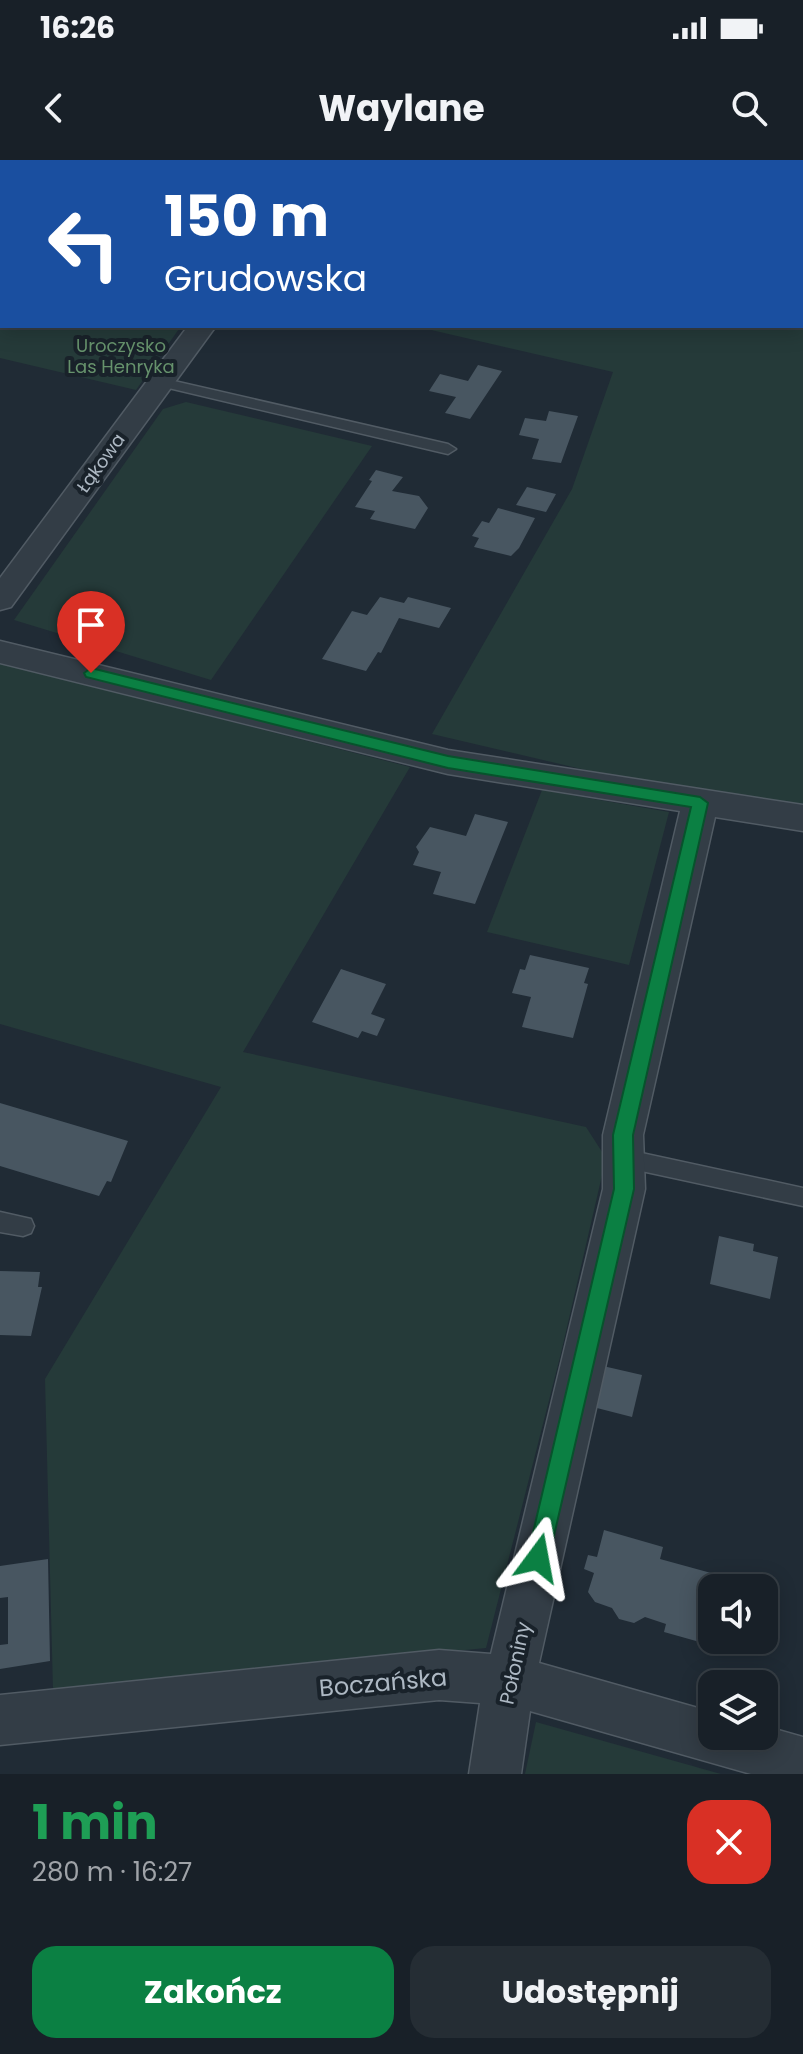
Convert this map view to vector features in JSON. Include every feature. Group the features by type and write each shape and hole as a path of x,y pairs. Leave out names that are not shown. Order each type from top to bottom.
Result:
{"street":[{"name":"Łąkowa","path":"0,600 201,328"},
{"path":"0,652 448,762 803,818"},
{"name":"Połoniny","path":"495,1774 510,1680 624,1189 623,1135 700,803"},
{"name":"Boczańska","path":"0,1720 439,1675 510,1680 803,1763"}],"lane":[{"path":"161,382 448,449"},
{"path":"623,1158 803,1197"},
{"path":"0,1222 23,1226"}],"green space":[{"name":"Uroczysko Las Henryka","path":"0,328 180,328 136,390 0,358"},
{"path":"423,328 803,328 803,809 654,786 432,734 572,489 613,372"},
{"path":"186,402 372,446 211,680 14,620 163,409"},
{"path":"0,663 410,767 243,1052 586,1127 606,1158 561,1353 486,1648 53,1690 45,1379 221,1087 0,1024"},
{"path":"542,790 669,812 629,965 487,932"},
{"path":"536,1722 721,1774 525,1774"}],"building":[{"path":"478,365 502,371 470,419 445,413 456,397 429,391 440,374 468,381"},
{"path":"549,411 578,416 561,463 532,459 539,439 519,435 525,418 546,421"},
{"path":"376,470 403,477 392,491 419,496 428,508 415,529 370,519 375,511 355,507"},
{"path":"527,487 556,494 546,512 516,505"},
{"path":"498,508 535,518 519,548 511,556 474,547 479,538 472,536 482,521 489,523"},
{"path":"380,597 404,603 408,597 451,608 439,628 399,618 381,653 378,652 366,671 322,659 352,611 367,615"},
{"path":"475,814 508,822 475,904 433,894 441,872 413,865 419,852 416,847 430,827 466,836"},
{"path":"530,955 589,968 584,983 588,984 573,1038 522,1027 531,997 512,993 520,969 525,970"},
{"path":"341,969 386,984 371,1014 385,1019 377,1036 362,1031 358,1038 312,1022"},
{"path":"0,1103 128,1141 111,1182 107,1181 99,1196 0,1166"},
{"path":"719,1236 754,1244 753,1251 778,1257 770,1299 710,1284"},
{"path":"0,1271 40,1272 38,1287 42,1287 31,1336 0,1335"},
{"path":"603,1366 642,1375 632,1417 593,1407"},
{"path":"604,1530 663,1547 660,1559 715,1574 698,1574 698,1642 664,1632 666,1624 645,1617 634,1623 619,1619 612,1608 595,1602 588,1592 594,1573 584,1569 588,1555 597,1557"},
{"path":"48,1559 50,1661 0,1669 0,1645 8,1644 8,1597 0,1598 0,1566"}],"route":[{"path":"91,673 448,762 700,803 623,1135 624,1189 538,1558"}]}
